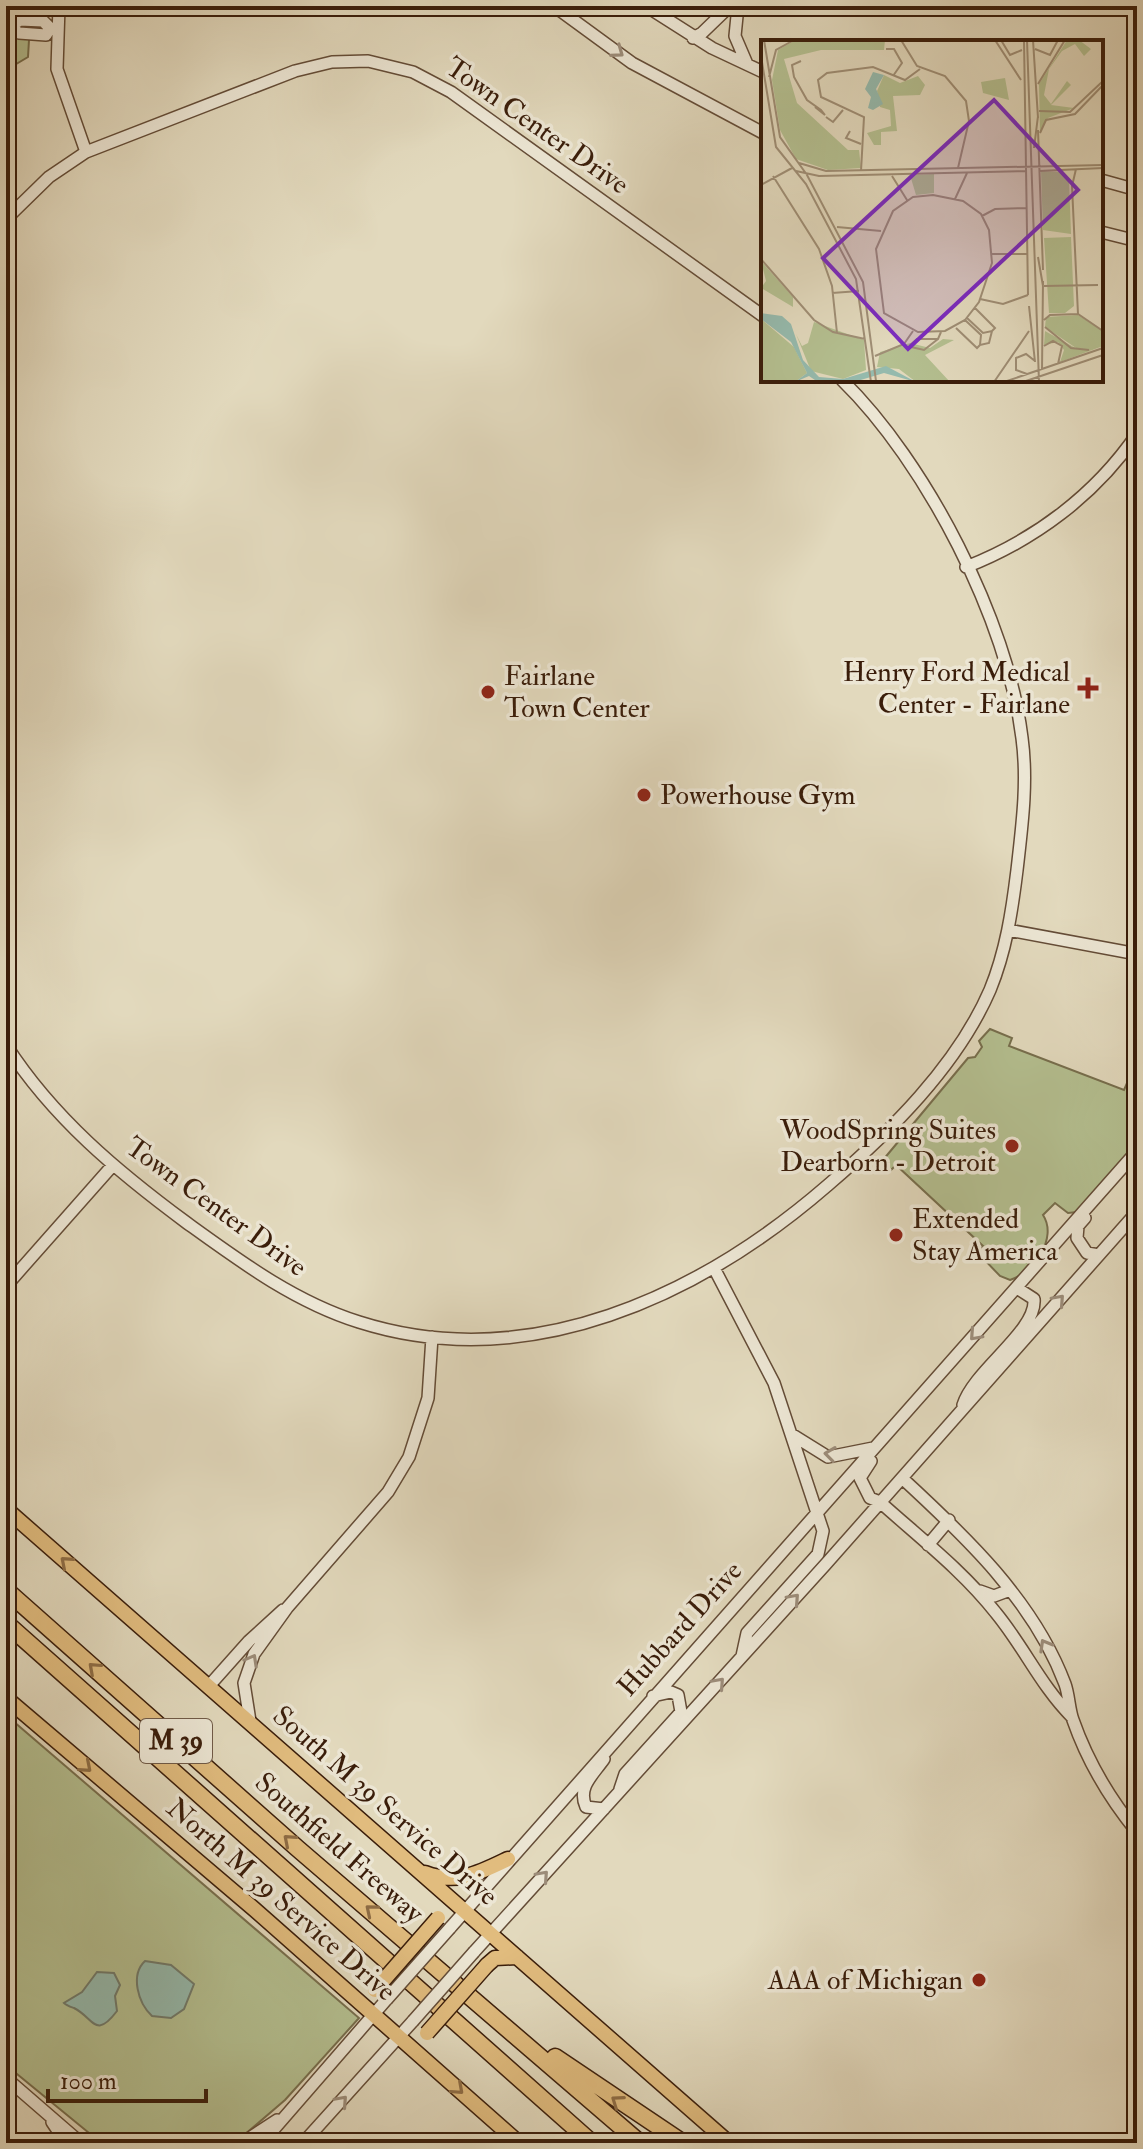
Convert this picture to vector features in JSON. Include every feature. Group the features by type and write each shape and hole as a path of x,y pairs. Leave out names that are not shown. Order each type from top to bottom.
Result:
{"highway":[{"name":"Southfield Freeway","path":"6,1590 297,1848 516,2033 640,2143"},
{"name":"Southfield Freeway","path":"6,1623 592,2143"},
{"path":"516,2033 683,2143"},
{"path":"544,2102 577,2143"}],"main road":[{"name":"South M 39 Service Drive","path":"6,1509 729,2143"},
{"name":"North M 39 Service Drive","path":"6,1698 353,1995 519,2143"},
{"path":"420,1871 449,1880 508,1859"},
{"path":"353,1995 381,1994 444,1923 438,1886"},
{"path":"429,2063 423,2049 427,2033 495,1958 517,1957"}],"street":[{"path":"59,6 54,28 57,69 86,152"},
{"path":"554,6 632,63 761,132"},
{"path":"646,6 693,38 761,71"},
{"path":"693,38 730,6"},
{"path":"738,6 735,36 747,64"},
{"path":"8,28 19,33 46,35 54,28"},
{"name":"Town Center Drive","path":"6,219 49,177 86,152 295,71 344,61 382,63 426,78 451,92 761,315"},
{"path":"6,102 6,122"},
{"path":"1103,181 1137,190"},
{"path":"1103,233 1135,241"},
{"name":"Town Center Drive","path":"6,1045 54,1108 113,1165 210,1240 291,1293 362,1323 432,1337 496,1339 574,1327 649,1301 714,1268 815,1196 877,1140 922,1091 974,1021 990,989 1008,930 1023,809 1023,740 1008,665 941,512 906,455 844,382"},
{"path":"966,567 1009,549 1054,519 1089,489 1137,434"},
{"path":"1008,930 1137,954"},
{"name":"Hubbard Drive","path":"444,1923 465,1911 610,1743 1137,1151"},
{"path":"6,1286 113,1165"},
{"path":"1099,1255 1087,1253 1079,1244 1078,1226 1109,1191 1117,1173"},
{"path":"303,2143 742,1657 1137,1212"},
{"path":"714,1268 759,1349 823,1531 818,1554 747,1633 742,1657"},
{"path":"962,1409 968,1389 1031,1318 1034,1299 1017,1288"},
{"path":"250,1721 244,1683 247,1665 287,1608 388,1492 409,1457 428,1398 432,1337"},
{"path":"951,1362 939,1386 865,1468 860,1478 863,1488 870,1498 880,1502 976,1590 1012,1633 1048,1694 1072,1717"},
{"path":"791,1434 828,1457 874,1448"},
{"path":"902,1478 949,1520 1010,1590 1066,1686 1072,1717 1101,1778 1137,1832"},
{"path":"928,1545 949,1520"},
{"path":"976,1590 994,1596 1010,1590"},
{"path":"208,1687 271,1618 287,1608"},
{"path":"1012,1633 1031,1622"},
{"path":"619,1793 625,1774 681,1712 678,1695 671,1692 652,1696"},
{"path":"604,1809 586,1807 582,1798 584,1786 604,1760 610,1743"},
{"path":"262,2143 374,2014 381,1994"},
{"path":"6,2078 67,2137 81,2143"},
{"path":"242,2143 291,2111"},
{"path":"67,2137 91,2143"}],"green space":[{"path":"6,6 31,6 28,57 6,70"},
{"path":"990,1029 1012,1038 1009,1046 1124,1090 1127,1083 1137,1087 1137,1145 1077,1212 1068,1213 1055,1203 1043,1215 1048,1234 1041,1253 1027,1270 1010,1280 1000,1276 978,1253 983,1246 896,1165 889,1172 883,1160 968,1058 975,1057 982,1047 979,1041"},
{"path":"6,1715 359,2018 285,2100 236,2142 107,2143 89,2133 6,2065"}],"water":[{"path":"145,1961 171,1965 194,1984 184,2009 171,2018 152,2016 143,2004 137,1981 140,1967"},
{"path":"97,1972 114,1973 120,1985 115,1996 117,2011 110,2020 99,2025 64,2003 82,1992"}],"place":[{"name":"Henry Ford Medical Center - Fairlane","path":"1088,688"},
{"name":"Fairlane Town Center","path":"488,692"},
{"name":"Powerhouse Gym","path":"644,795"},
{"name":"WoodSpring Suites Dearborn - Detroit","path":"1012,1146"},
{"name":"Extended Stay America","path":"896,1235"},
{"name":"AAA of Michigan","path":"979,1980"}]}
